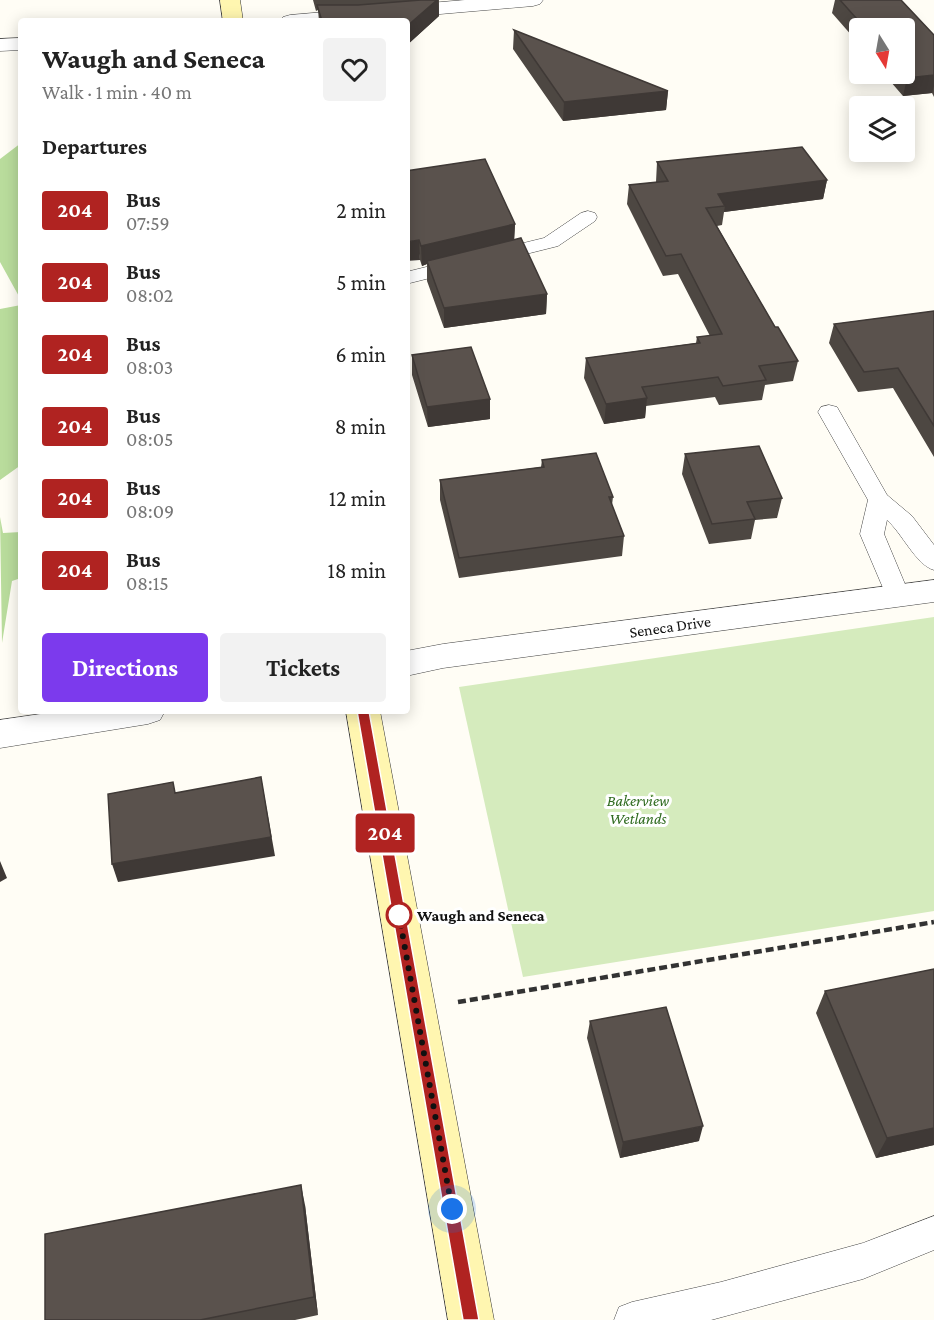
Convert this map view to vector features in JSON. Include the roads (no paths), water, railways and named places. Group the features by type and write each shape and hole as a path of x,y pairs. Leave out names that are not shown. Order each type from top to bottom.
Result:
{"street":[{"path":"230,0 233,18"},
{"path":"325,18 533,0"},
{"path":"0,45 18,44"},
{"name":"Seneca Drive","path":"410,663 454,655 934,591"},
{"path":"0,734 129,714"},
{"path":"364,714 471,1320"}],"lane":[{"path":"410,277 551,242 588,217"},
{"path":"829,412 879,500 904,522 934,562"},
{"path":"879,500 872,534 898,596"},
{"path":"632,1320 721,1300 863,1261 934,1233"}],"place":[{"name":"Waugh and Seneca","path":"399,915"}],"park label":[{"name":"Bakerview Wetlands","path":"638,809"}]}
